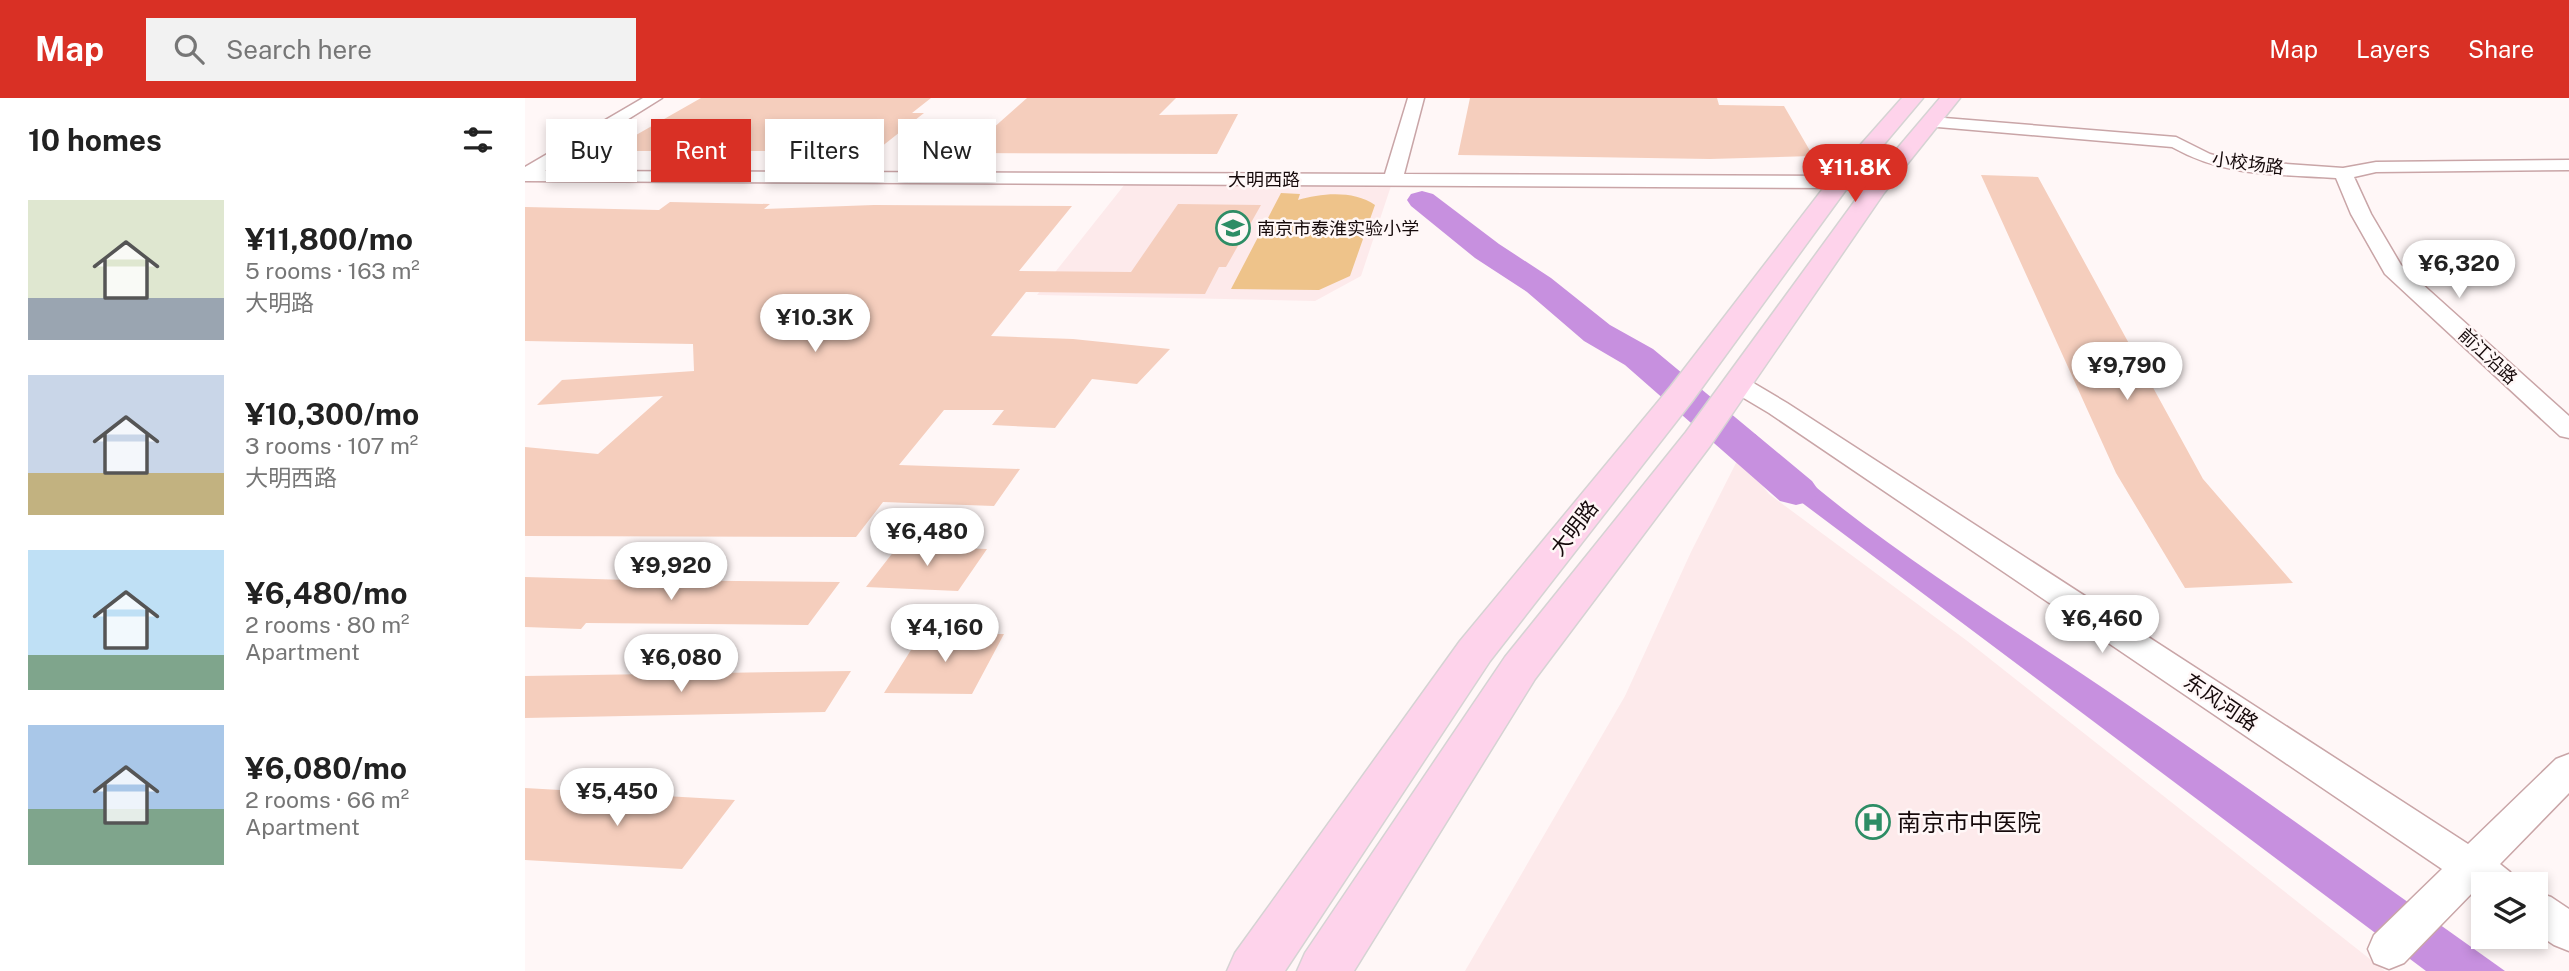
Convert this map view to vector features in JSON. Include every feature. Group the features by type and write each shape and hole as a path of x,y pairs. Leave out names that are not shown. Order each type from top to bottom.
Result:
{"main road":[{"name":"大明路","path":"1254,971 1475,652 1693,378 1840,182 1932,106"},
{"path":"1324,971 1520,668 1698,439 1932,106"}],"street":[{"path":"525,176 654,98"},
{"path":"1393,180 1416,98"},
{"name":"小校场路","path":"1932,106 2176,142 2204,158 2232,165 2343,173 2376,167 2569,165"},
{"name":"前江沿路","path":"2343,173 2361,214 2393,269 2569,430"},
{"name":"大明西路","path":"525,176 1840,182 1876,188"},
{"name":"东风河路","path":"1730,391 1779,408 2478,872"},
{"path":"2485,872 2569,769"},
{"path":"2389,948 2441,897 2471,881"},
{"path":"2548,918 2569,932"}],"shaded area":[{"name":"南京市泰淮实验小学","path":"1129,179 1393,180 1361,276 1315,301 1037,295"},
{"path":"1281,193 1300,194 1298,200 1347,195 1375,205 1350,276 1319,290 1231,289"},
{"path":"1755,434 1837,504 1925,569 2206,759 2505,971 2426,971 1765,475 1748,451 1747,437"},
{"name":"南京市中医院","path":"1739,457 1769,494 1966,640 2385,971 1465,971 1625,696 1691,552"}],"building":[{"path":"701,98 931,98 912,113 924,113 916,119 898,119 898,134 884,145 884,119 765,119 765,151 751,151 751,119 664,119"},
{"path":"1027,98 1176,98 1159,115 1238,114 1217,154 996,153 996,126"},
{"path":"1470,98 1717,98 1719,105 1784,106 1813,156 1710,159 1458,155"},
{"path":"651,126 651,151 637,151 637,134"},
{"path":"1981,175 2038,177 2203,479 2293,583 2185,588 2116,473"},
{"path":"670,202 770,204 764,209 874,205 1072,206 1019,271 1131,272 1178,204 1261,205 1226,267 1219,267 1205,294 1026,292 991,336 1073,339 1170,349 1137,384 1092,379 1055,428 992,425 1004,410 944,410 899,465 1020,469 994,506 883,502 856,537 525,536 525,447 598,454 663,396 537,405 562,380 694,371 693,344 525,341 525,207 659,210"},
{"path":"898,546 987,549 958,591 866,587"},
{"path":"525,577 840,582 808,625 586,623 581,629 525,627"},
{"path":"921,634 1004,634 972,694 884,693"},
{"path":"851,671 825,712 525,718 525,676"},
{"path":"525,788 735,800 682,869 525,860"}],"waterway":[{"path":"1422,200 1487,251 1539,285 1597,333 1639,357 1796,491"}],"place":[{"name":"南京市泰淮实验小学","path":"1233,228"},
{"name":"南京市中医院","path":"1873,822"}]}
